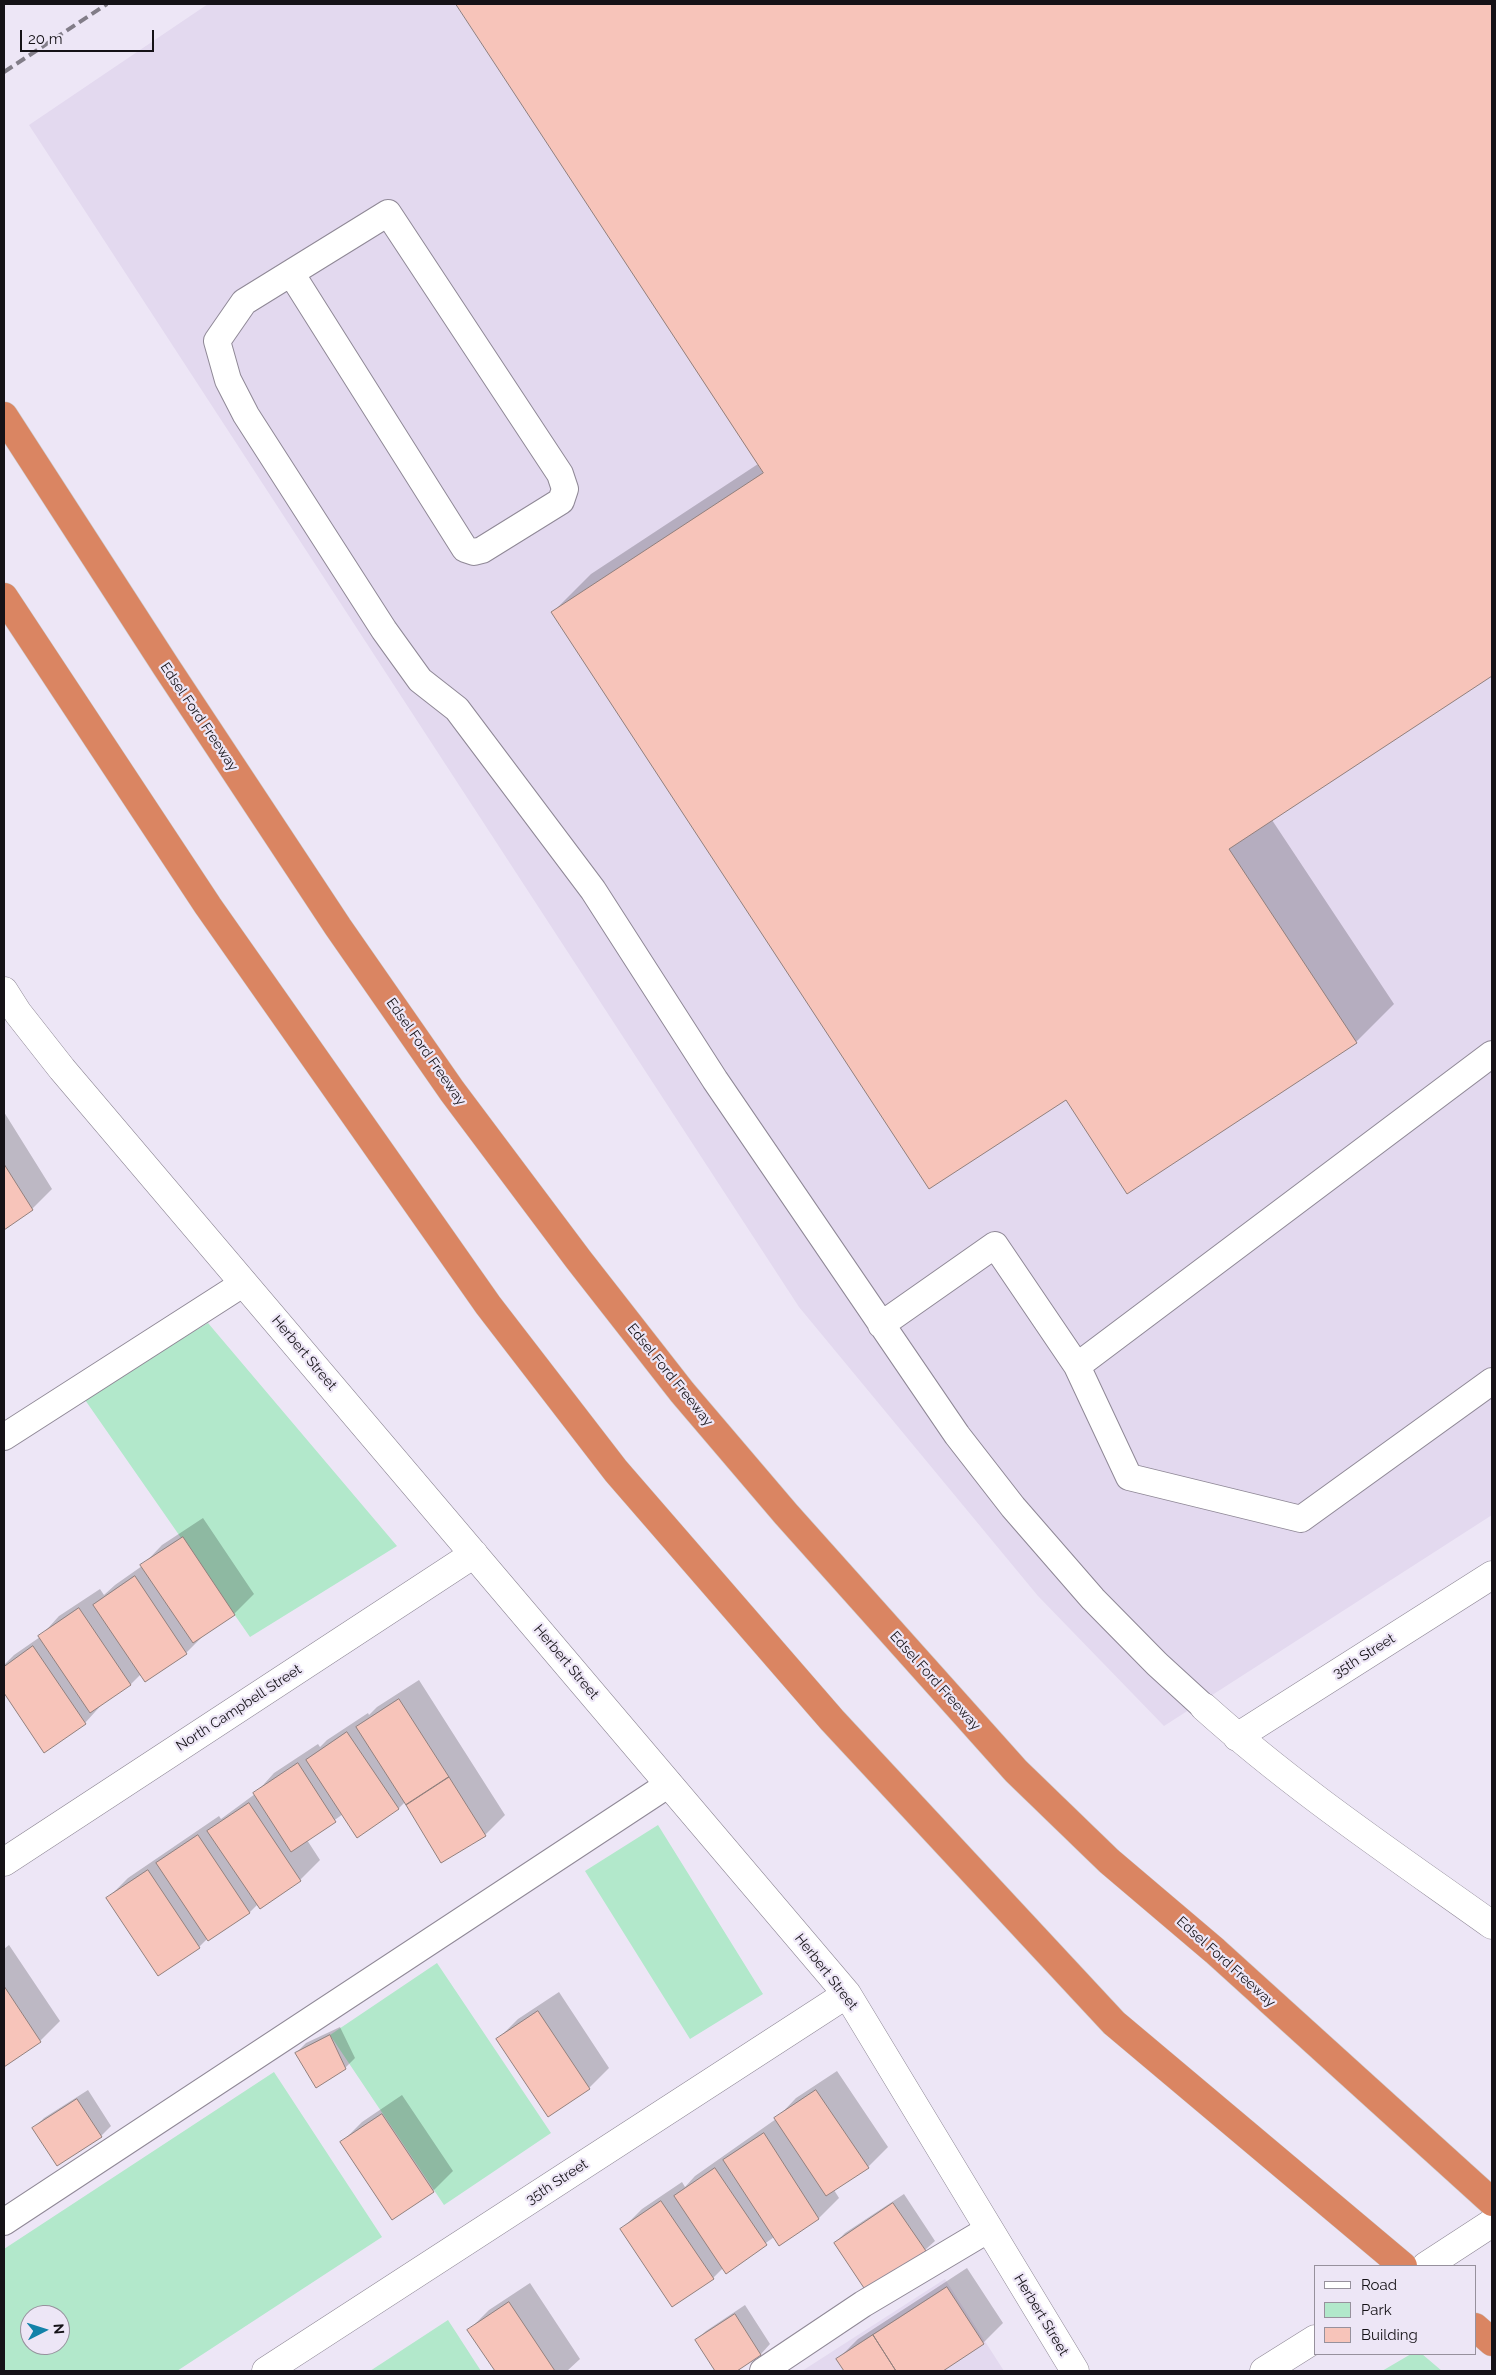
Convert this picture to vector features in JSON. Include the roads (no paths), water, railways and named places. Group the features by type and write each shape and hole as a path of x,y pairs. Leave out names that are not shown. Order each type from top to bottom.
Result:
{"highway":[{"name":"Edsel Ford Freeway","path":"4,416 172,676 338,927 452,1091 578,1260 682,1392 786,1514 1016,1771 1108,1861 1215,1951 1492,2202"},
{"path":"4,597 208,906 488,1306 616,1471 832,1720 1114,2023 1402,2265"},
{"path":"1476,2328 1492,2342"}],"street":[{"name":"Herbert Street","path":"4,991 11,1018 62,1069 847,1994 1075,2371"},
{"name":"North Campbell Street","path":"4,1862 474,1554"},
{"name":"35th Street","path":"1237,1737 1492,1575"},
{"path":"1204,1707 1237,1737 1319,1802 1492,1925"},
{"name":"35th Street","path":"266,2371 847,1994"},
{"path":"1428,2265 1492,2222"},
{"path":"1264,2371 1313,2340"}],"lane":[{"path":"291,273 465,549 474,552 482,550 561,501 565,489 560,474 388,213 244,302 217,341 228,380 246,415 384,630 420,680 457,709 593,890 715,1080 957,1435 1013,1507 1093,1599 1157,1664 1204,1707"},
{"path":"1077,1366 1492,1054"},
{"path":"881,1325 995,1245 1077,1366 1128,1477 1301,1519 1492,1381"},
{"path":"4,1438 244,1283"},
{"path":"4,2222 669,1784"},
{"path":"762,2371 864,2304 989,2229"}],"railway":[{"path":"4,72 107,4"}]}
